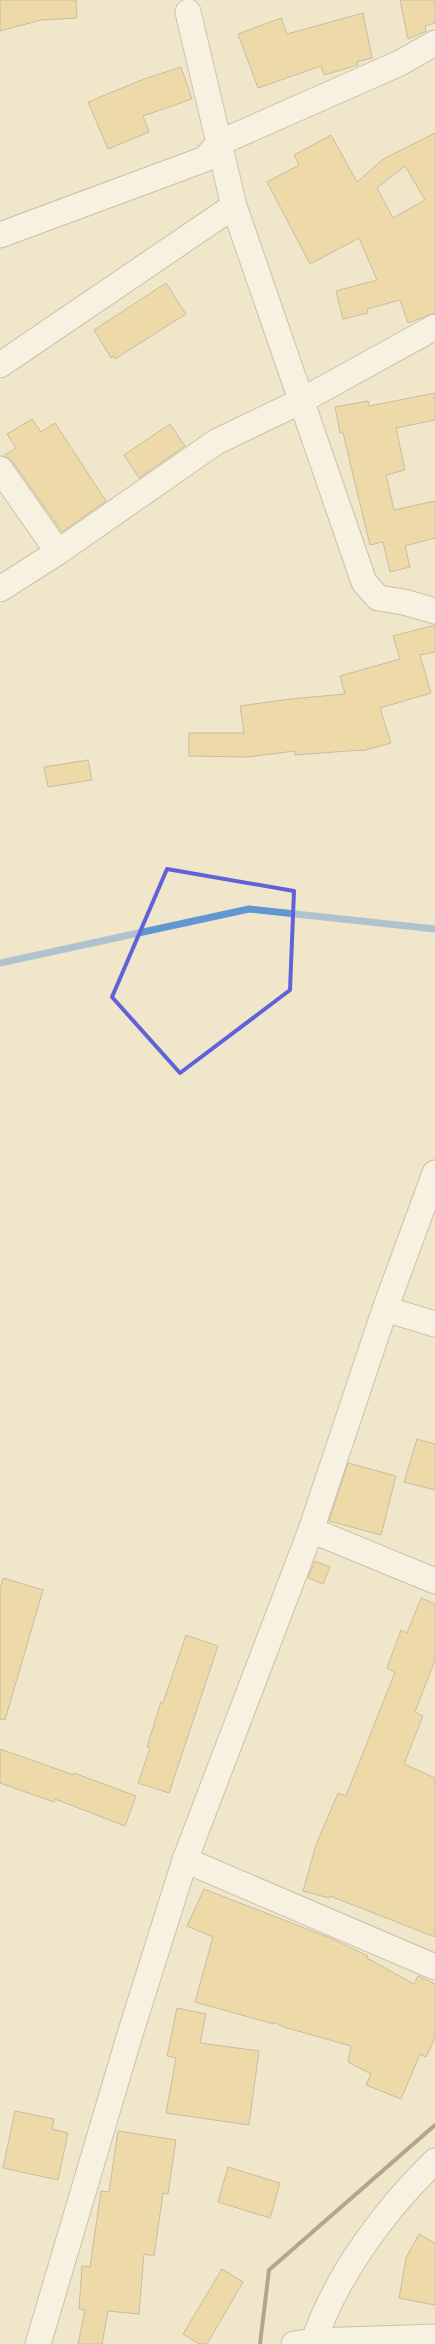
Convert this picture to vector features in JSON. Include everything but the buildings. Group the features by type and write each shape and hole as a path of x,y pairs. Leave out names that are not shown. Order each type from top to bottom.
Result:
{"street":[{"path":"188,12 234,206 364,582 378,598 404,602 435,611"},
{"path":"0,235 205,159 219,143 400,63 435,43"},
{"path":"0,365 234,206"},
{"path":"0,589 58,552 216,442 301,401 435,327"},
{"path":"0,469 58,552"},
{"path":"38,2344 185,1860 311,1530 385,1310 435,1173"},
{"path":"385,1310 435,1324"},
{"path":"311,1530 435,1581"},
{"path":"185,1860 435,1967"},
{"path":"307,2343 342,2278 406,2189 435,2161"},
{"path":"307,2343 435,2337"}],"highlighted area":[{"path":"167,869 294,891 290,990 180,1073 112,997"}],"waterway":[{"path":"0,963 249,909 435,929"}],"railway":[{"path":"260,2344 269,2270 435,2125"}]}
